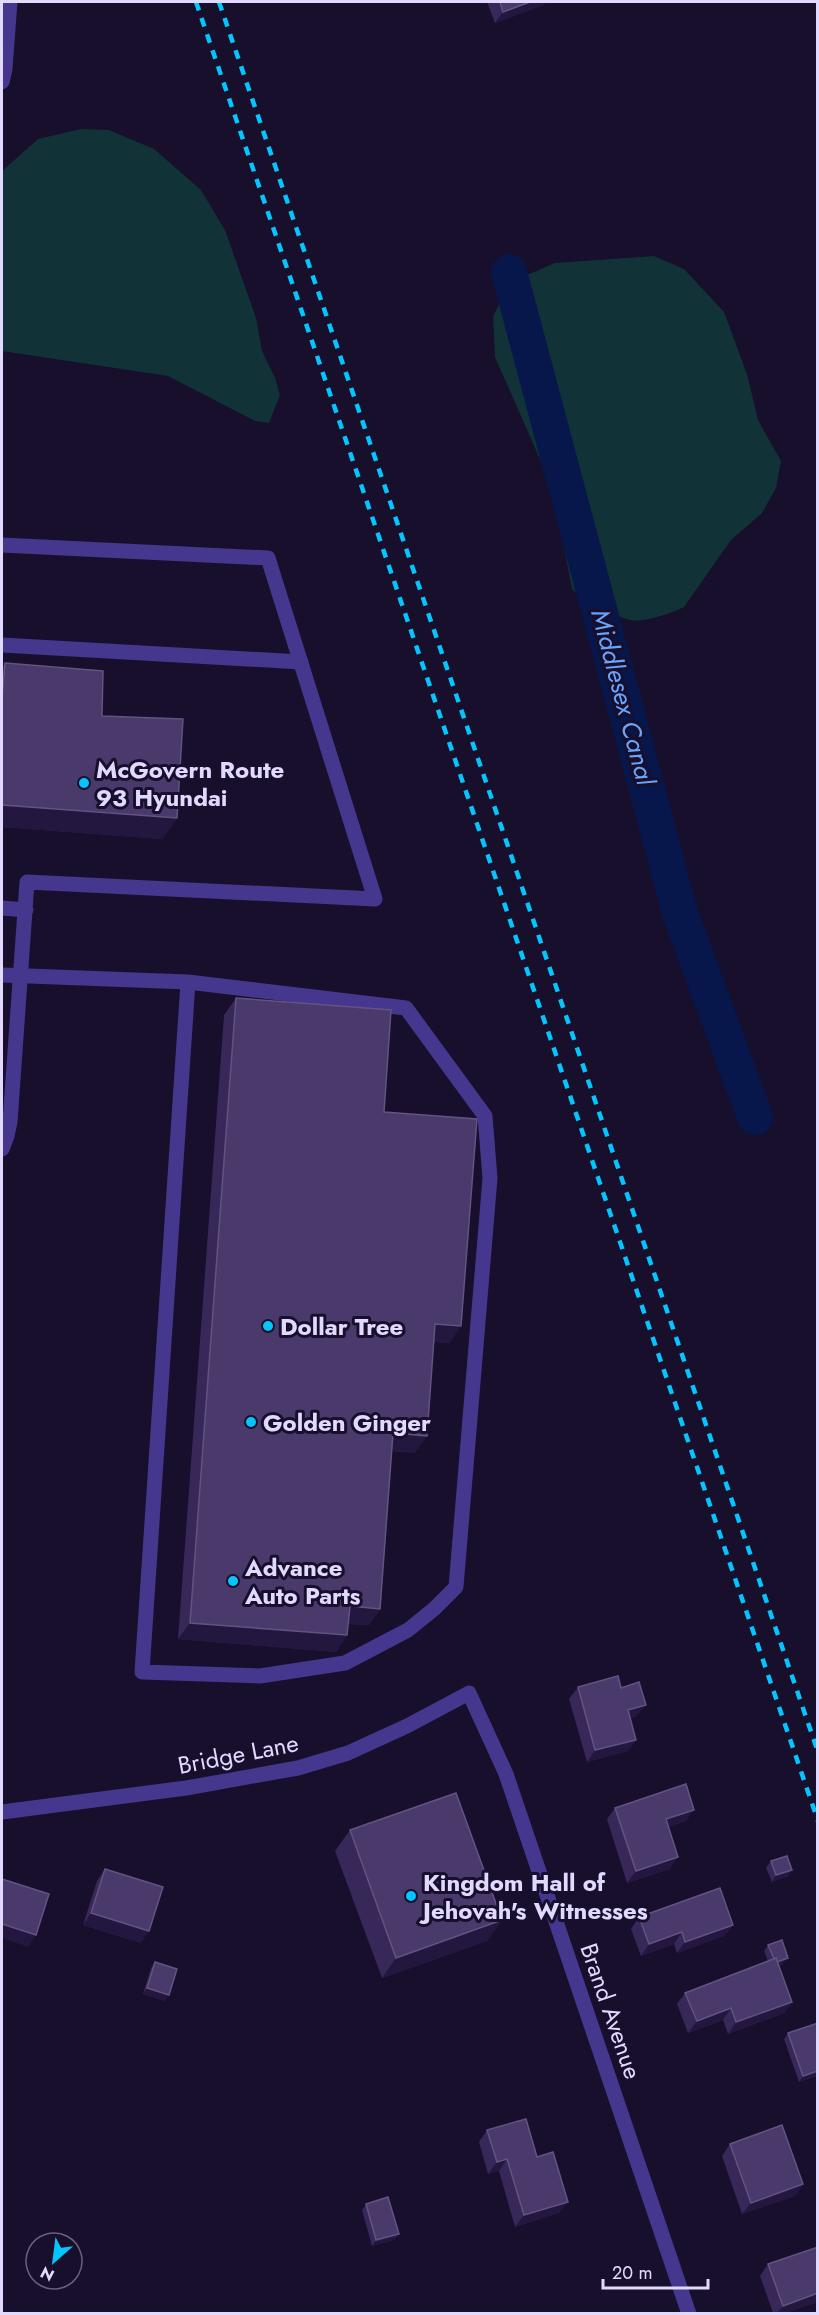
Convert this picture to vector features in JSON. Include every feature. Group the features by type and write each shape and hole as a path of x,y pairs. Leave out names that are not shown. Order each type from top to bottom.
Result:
{"street":[{"path":"2,82 10,2"},
{"path":"2,545 268,558 375,899 27,882 10,1122 2,1149"},
{"path":"2,645 301,662"},
{"path":"2,908 26,910"},
{"path":"2,975 188,982 406,1008 484,1116 490,1178 456,1587 408,1630 345,1663 260,1676 142,1672 188,982"},
{"name":"Bridge Lane","path":"2,1812 186,1788 298,1768 348,1753 407,1726 470,1693"},
{"name":"Brand Avenue","path":"470,1693 506,1774 689,2313"}],"green space":[{"path":"81,129 109,130 154,149 201,190 225,230 256,318 262,351 275,378 280,395 269,423 255,421 168,376 2,351 2,171 38,139"},
{"path":"654,256 684,269 724,312 747,374 758,420 781,461 776,488 762,513 731,540 684,607 657,617 635,621 600,607 572,589 553,489 495,357 493,317 505,291 527,275 555,263"}],"building":[{"path":"500,2 530,2 503,12"},
{"name":"McGovern Route 93 Hyundai","path":"5,663 103,671 102,716 183,719 177,818 2,805 2,699"},
{"path":"236,998 391,1010 384,1112 477,1119 461,1326 435,1324 427,1436 393,1433 380,1609 350,1606 347,1635 190,1623"},
{"path":"618,1676 621,1688 639,1682 646,1705 628,1710 636,1740 595,1750 578,1687"},
{"path":"686,1784 694,1810 666,1819 678,1857 636,1871 615,1808"},
{"name":"Kingdom Hall of Jehovah's Witnesses","path":"456,1793 502,1920 396,1958 350,1830"},
{"path":"787,1856 792,1870 776,1875 771,1861"},
{"path":"105,1869 163,1887 149,1931 91,1913"},
{"path":"2,1879 49,1894 36,1935 2,1924"},
{"path":"720,1888 733,1925 685,1942 682,1932 649,1944 639,1917"},
{"path":"782,1940 788,1958 777,1962 768,1945"},
{"path":"776,1958 792,2002 736,2022 731,2008 697,2021 685,1993"},
{"path":"155,1962 177,1969 169,1995 147,1988"},
{"path":"818,2023 818,2071 803,2076 788,2033"},
{"path":"526,2119 537,2157 553,2152 568,2202 524,2215 507,2159 497,2162 487,2130"},
{"path":"782,2125 803,2184 751,2203 730,2144"},
{"path":"388,2197 399,2234 376,2240 366,2204"},
{"path":"818,2247 818,2293 783,2306 768,2264"}],"waterway":[{"name":"Middlesex Canal","path":"509,272 680,913 755,1117"}],"railway":[{"path":"196,2 818,1821"},
{"path":"219,2 818,1752"}],"place":[{"name":"McGovern Route 93 Hyundai","path":"84,783"},
{"name":"Dollar Tree","path":"268,1326"},
{"name":"Golden Ginger","path":"251,1422"},
{"name":"Advance Auto Parts","path":"233,1581"},
{"name":"Kingdom Hall of Jehovah's Witnesses","path":"411,1896"}]}
